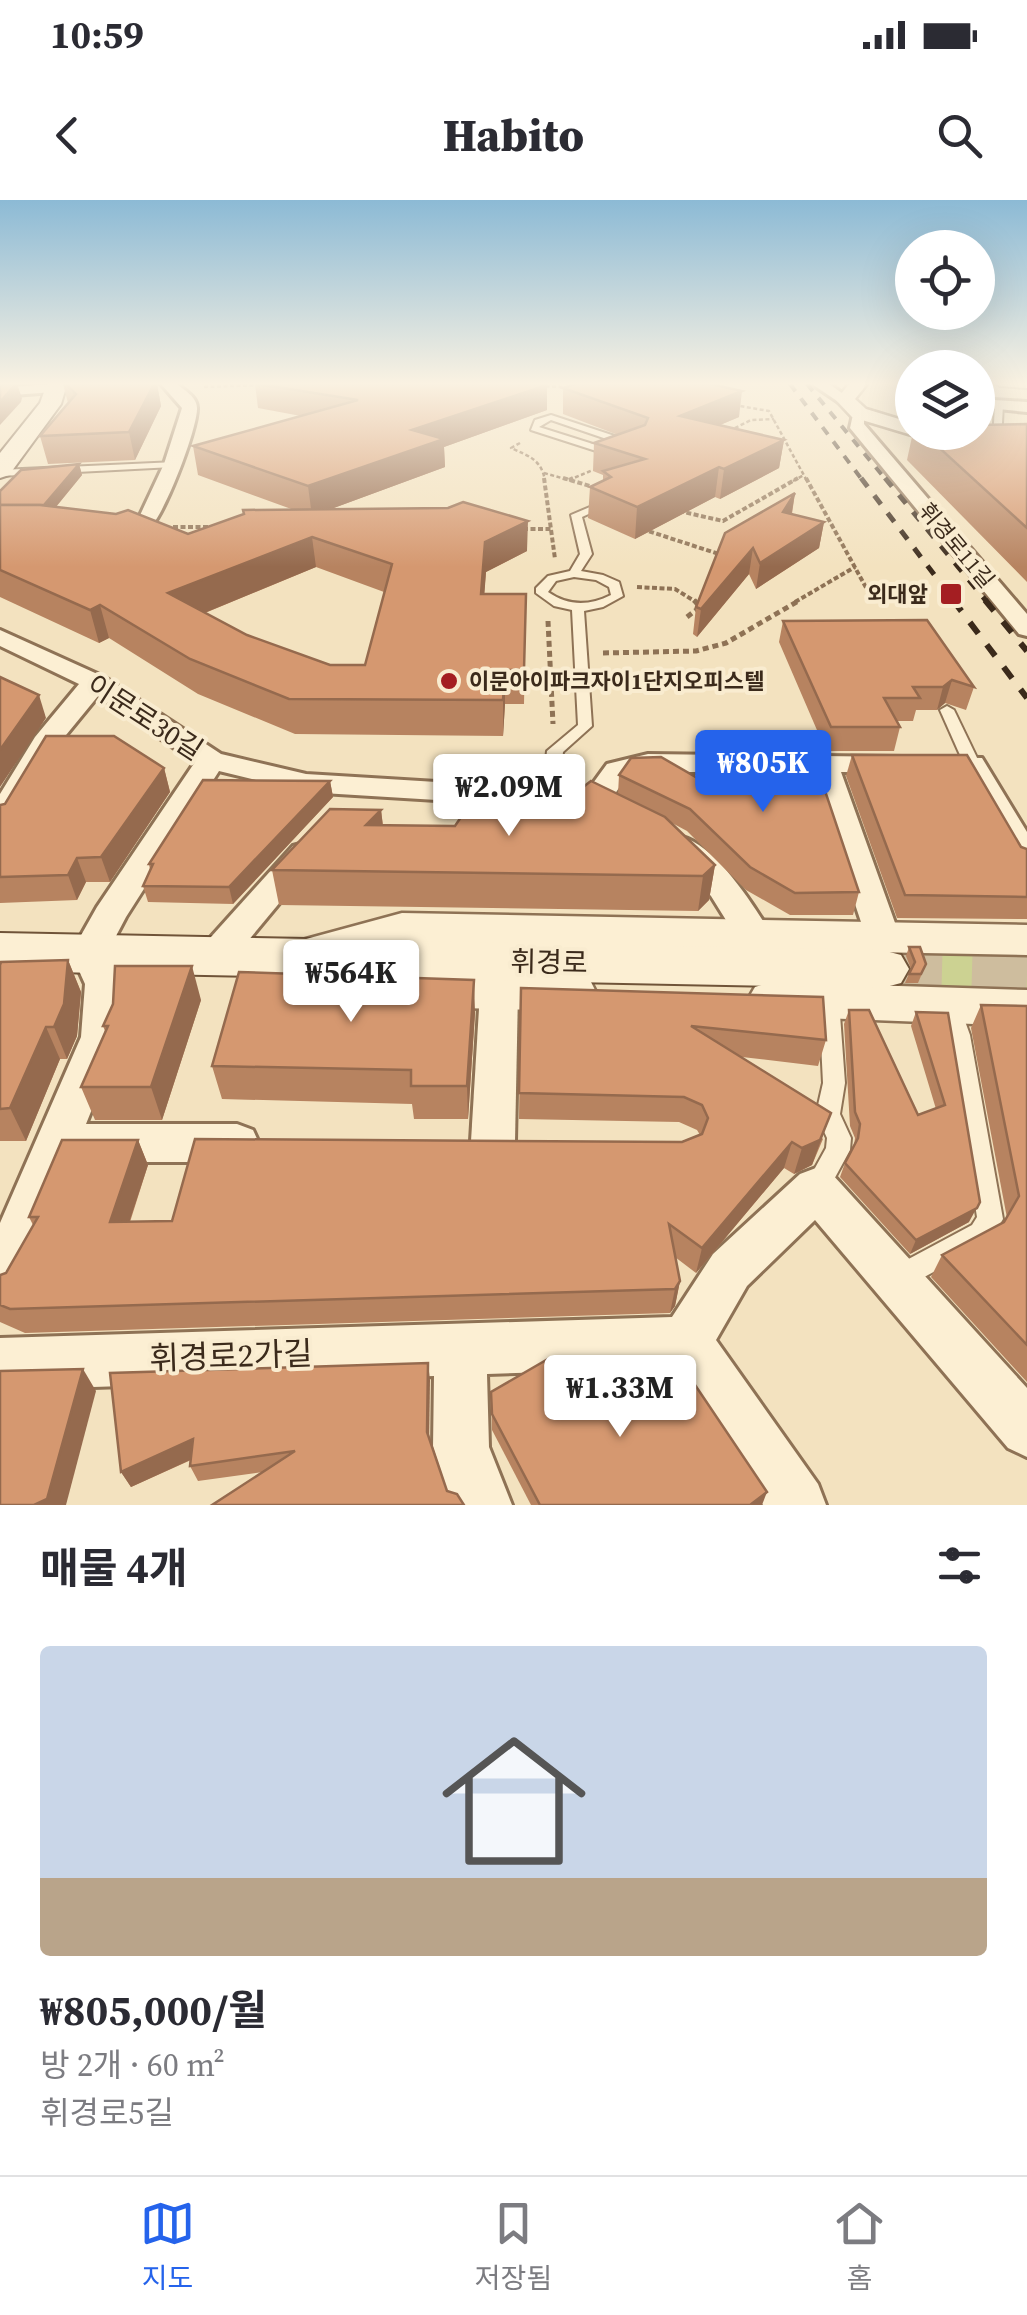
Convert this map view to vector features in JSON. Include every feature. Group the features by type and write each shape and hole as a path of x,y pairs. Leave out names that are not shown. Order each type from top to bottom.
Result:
{"main road":[{"path":"0,471 19,445"},
{"name":"휘경로","path":"0,952 215,956 882,952"}],"street":[{"path":"156,527 179,445"},
{"name":"휘경로11길","path":"872,445 1025,625"},
{"name":"이문로30길","path":"2,641 95,682 212,760 306,783 550,798 609,808 618,770 638,764 823,764"},
{"path":"0,819 45,743 95,682"},
{"path":"0,1279 104,1024 104,984 89,953 109,916 212,760"},
{"path":"882,952 823,764 972,764 1027,860"},
{"path":"215,956 363,789"},
{"path":"656,830 710,874 752,932"},
{"path":"298,956 402,928 752,932 882,952 1027,940"},
{"path":"298,956 401,989 1027,1008"},
{"name":"휘경로","path":"492,1142 499,992"},
{"path":"56,1143 274,1142"},
{"path":"797,1505 686,1342 730,1270 816,1188 1027,1428"},
{"name":"휘경로2가길","path":"0,1364 686,1342"},
{"path":"461,1350 459,1449 466,1476 482,1505"}],"lane":[{"path":"586,445 614,454 638,446 634,445"},
{"path":"0,471 173,464"},
{"path":"574,574 586,554 576,515 600,506"},
{"path":"125,524 156,527"},
{"path":"574,574 598,576 616,587 616,596 610,601 578,607 554,602 542,593 552,578 574,574"},
{"path":"550,798 555,751 585,726 578,607"},
{"path":"948,710 972,764"},
{"path":"816,1188 830,1167 840,1138 828,1114 834,1084 829,1001"},
{"path":"896,1280 980,1233 990,1219 950,1004"}],"path":[{"path":"788,445 869,593"},
{"path":"544,473 606,490"},
{"path":"676,511 722,521 804,475"},
{"path":"625,524 736,560"},
{"path":"156,527 224,527"},
{"path":"513,529 551,529"},
{"path":"603,653 696,652 726,644 855,567"},
{"path":"616,587 685,592 700,607 687,617"}],"green space":[{"path":"881,948 1027,954 1027,990 893,985"}],"building":[{"path":"197,445 427,445 308,486 193,446"},
{"path":"600,445 774,445 637,507 590,487 611,477 603,471 645,459"},
{"path":"995,445 1027,445 1027,528 942,450 995,450"},
{"path":"79,464 44,505 0,505 0,491 21,470"},
{"path":"795,493 783,512 824,522 760,563 753,548 701,609 696,607 725,533"},
{"path":"463,502 528,521 485,542 481,594 526,594 524,670 505,670 503,700 289,699 190,659 100,605 90,610 0,570 0,505 40,505 116,514 128,510 188,534 244,514 243,510 448,508","holes":["312,537 392,564 365,665 330,665 247,635 168,593"]},
{"path":"927,620 974,687 952,680 943,687 913,687 920,698 884,698 900,727 831,727 783,621"},
{"path":"0,677 39,695 0,750"},
{"path":"46,736 114,736 164,768 101,857 77,858 68,875 0,877 0,805 5,804"},
{"path":"713,755 813,755 859,892 795,893 750,867 690,809 619,775 631,758 661,757 720,791"},
{"path":"852,755 967,755 1021,847 1027,849 1027,897 905,895"},
{"path":"203,780 330,781 229,887 143,886 153,864 149,864"},
{"path":"591,781 665,817 715,865 703,876 272,870 330,809 381,810 366,825 455,826 480,789 578,791"},
{"path":"909,947 920,947 926,964 921,974 909,974 915,962"},
{"path":"68,960 64,1004 54,1027 46,1027 10,1108 0,1109 1,962"},
{"path":"115,966 192,966 151,1087 81,1087 108,1026 103,1026 113,1004"},
{"path":"239,972 474,980 467,1086 411,1086 411,1070 212,1066"},
{"path":"521,988 823,997 826,1040 691,1026 831,1113 820,1140 802,1148 792,1142 702,1248 669,1224 680,1281 675,1289 10,1309 0,1305 0,1275 6,1273 38,1217 29,1217 62,1140 138,1140 110,1222 172,1221 195,1139 682,1142 702,1134 708,1118 702,1105 684,1097 519,1093"},
{"path":"981,1005 1027,1006 1027,1345 942,1255 1004,1222 1019,1196"},
{"path":"849,1010 869,1010 918,1115 945,1105 916,1012 948,1013 980,1202 977,1208 916,1240 845,1163 858,1138 860,1124 855,1112"},
{"path":"625,1357 648,1392 683,1367 767,1492 750,1505 540,1505 492,1414 491,1392 548,1359 560,1359 575,1384"},
{"path":"428,1363 427,1432 447,1491 457,1494 464,1505 212,1505 295,1451 190,1466 193,1439 121,1472 110,1373"},
{"path":"83,1369 47,1499 34,1505 0,1505 0,1371"}],"tunnel":[{"path":"882,969 1027,973"}],"railway":[{"path":"836,445 863,481"},
{"path":"857,445 887,481"},
{"path":"861,478 955,602"},
{"path":"885,478 987,602"},
{"path":"953,600 1027,698"},
{"path":"985,600 1027,651"}],"place":[{"name":"외대앞","path":"951,594"},
{"name":"이문아이파크자이1단지오피스텔","path":"449,681"}]}
